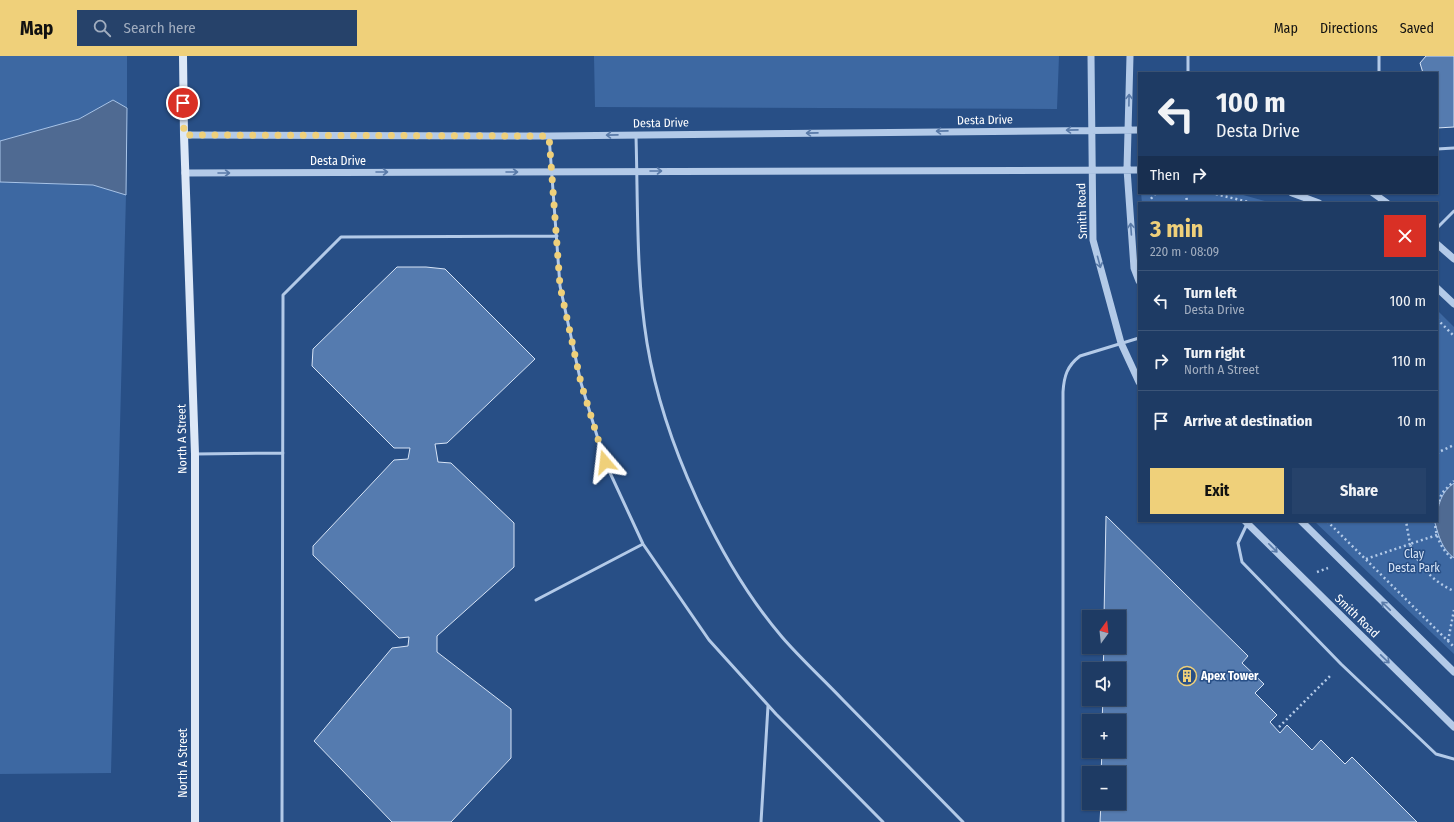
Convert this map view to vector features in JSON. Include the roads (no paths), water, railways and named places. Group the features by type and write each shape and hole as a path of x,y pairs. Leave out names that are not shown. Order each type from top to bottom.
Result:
{"main road":[{"name":"North A Street","path":"183,56 185,173 195,454 195,822"}],"street":[{"name":"Smith Road","path":"1091,56 1093,240 1121,343 1138,380"},
{"path":"1130,56 1127,170 1134,268 1138,278"},
{"name":"Desta Drive","path":"184,135 549,136 1138,130"},
{"name":"Desta Drive","path":"185,173 1138,170"},
{"path":"1295,194 1315,202"},
{"path":"1374,194 1386,202"},
{"path":"1438,245 1454,259"},
{"path":"1438,289 1454,304"},
{"name":"Smith Road","path":"1247,522 1454,727"},
{"path":"1302,522 1454,672"}],"lane":[{"path":"1188,56 1188,72"},
{"path":"1379,56 1379,72"},
{"path":"636,134 640,283 652,370 664,412 678,452 712,530 742,583 782,637 963,822"},
{"path":"549,136 560,286 581,383 605,462 643,544 709,640 768,706 883,822"},
{"path":"1438,149 1454,148"},
{"path":"1438,227 1454,211"},
{"path":"282,822 283,296 340,237 557,236"},
{"path":"1063,822 1064,378 1068,369 1080,356 1138,338"},
{"path":"195,454 283,453"},
{"path":"1247,522 1238,544 1242,562 1341,664 1436,754 1454,759"},
{"path":"536,600 643,544"},
{"path":"761,822 768,706"}],"place":[{"name":"Apex Tower","path":"1187,676"}],"park label":[{"name":"Clay Desta Park","path":"1414,561"}]}
